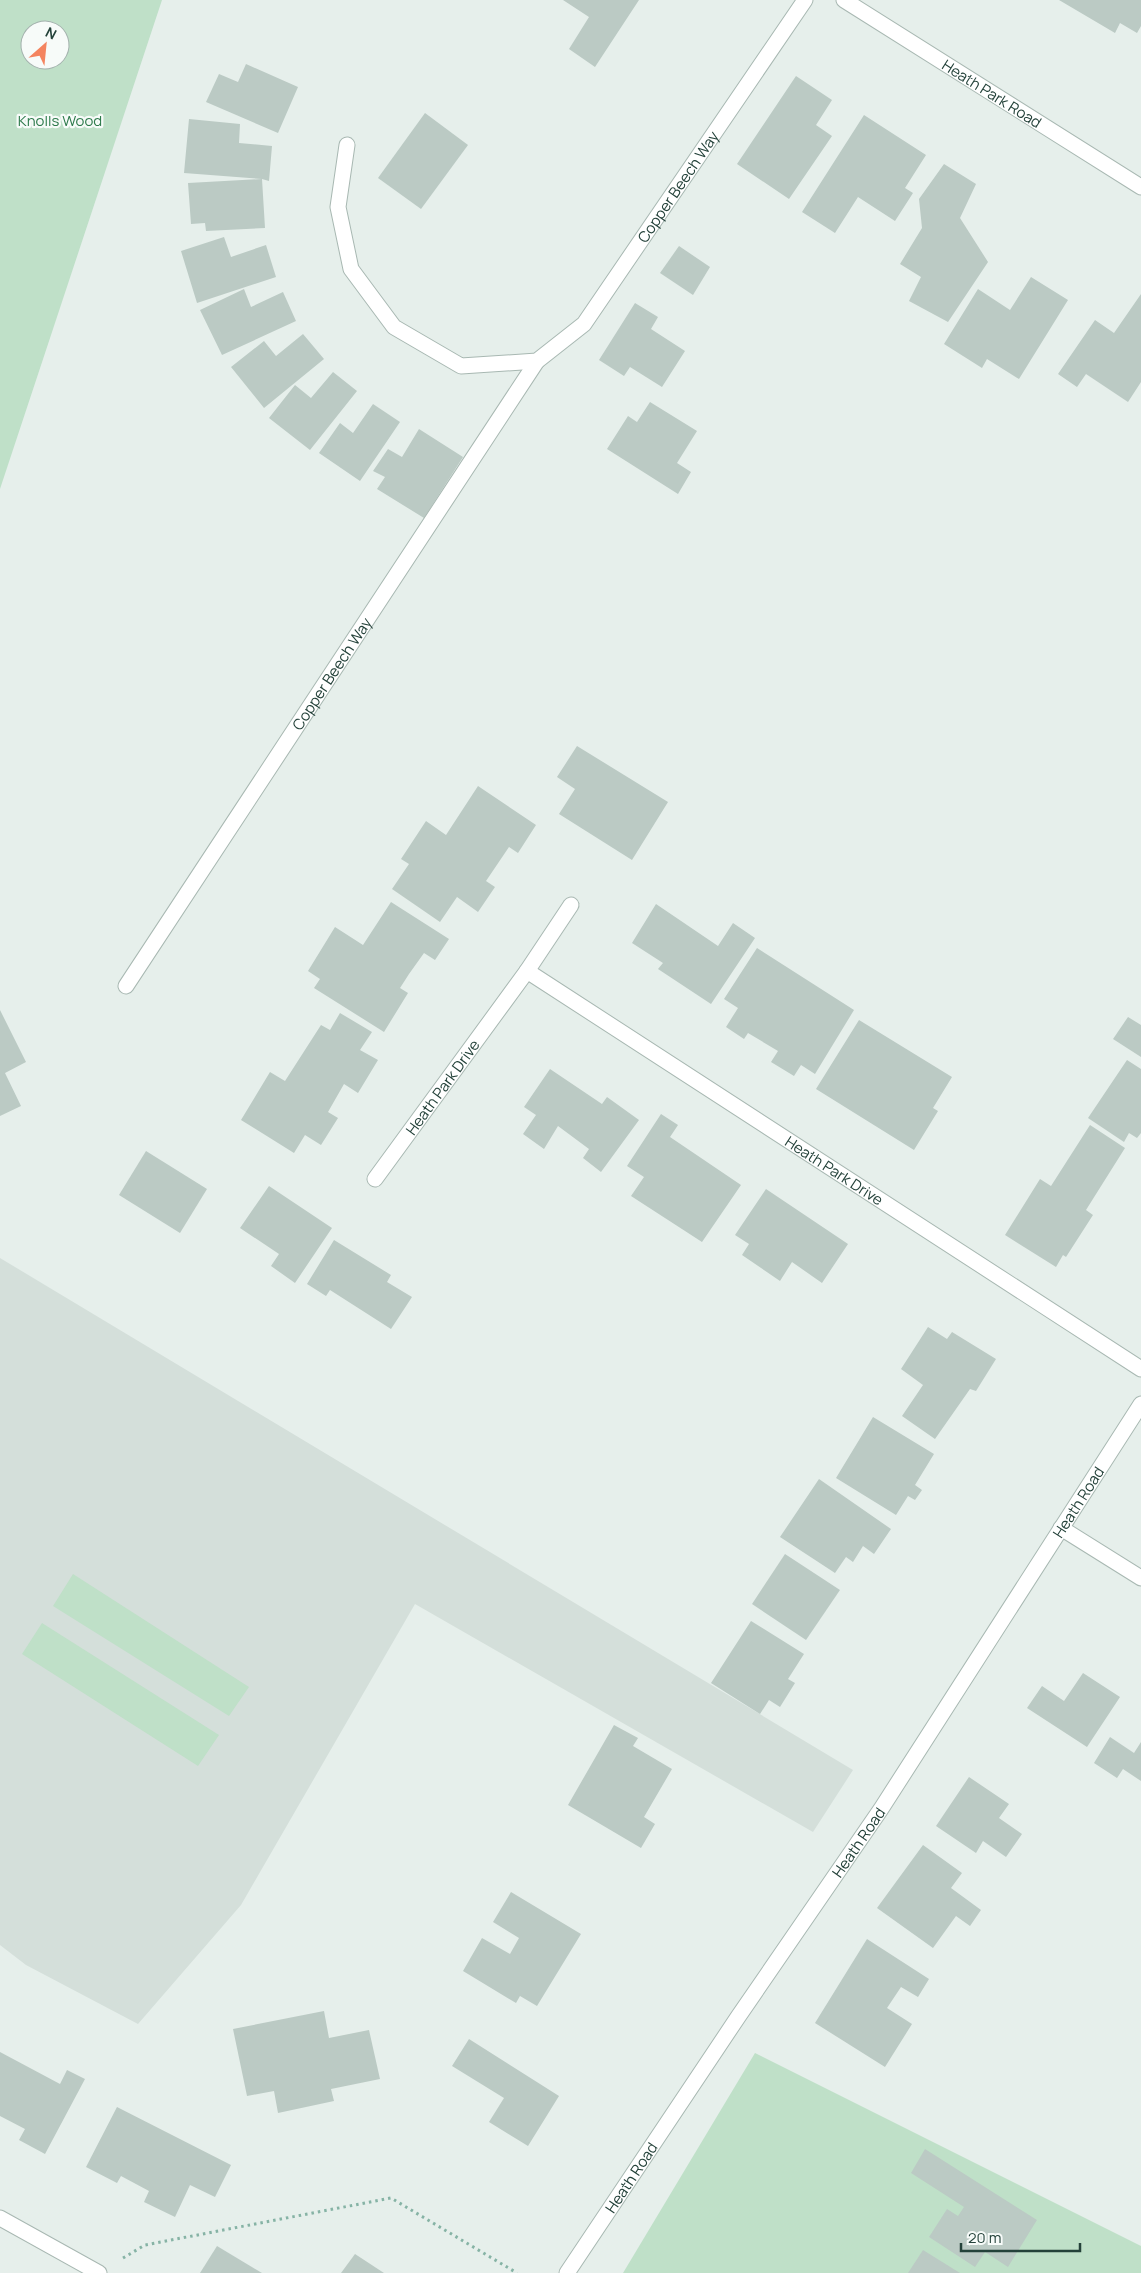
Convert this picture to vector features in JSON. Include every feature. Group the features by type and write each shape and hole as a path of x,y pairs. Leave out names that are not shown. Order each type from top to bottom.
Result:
{"street":[{"name":"Copper Beech Way","path":"126,986 537,361 584,324 805,0"},
{"name":"Heath Park Road","path":"844,0 1141,187"},
{"path":"346,145 338,207 351,270 394,327 461,366 537,361"},
{"name":"Heath Park Drive","path":"375,1179 527,971 571,905"},
{"name":"Heath Park Drive","path":"527,971 1141,1369"},
{"name":"Heath Road","path":"567,2273 738,2017 881,1809 1141,1404"},
{"path":"1061,1528 1141,1578"},
{"path":"0,2218 99,2273"}],"path":[{"path":"99,2273 145,2245 391,2198 517,2273"}],"shaded area":[{"path":"0,1258 853,1770 813,1832 415,1604 241,1905 138,2024 26,1965 0,1945"}],"green space":[{"name":"Knolls Wood","path":"0,0 162,0 0,489"},
{"path":"73,1574 249,1687 229,1716 53,1606"},
{"path":"42,1623 219,1735 198,1766 22,1654"},
{"path":"755,2053 1141,2246 1141,2273 623,2273"}],"building":[{"path":"563,0 639,0 595,67 569,49 589,17"},
{"path":"1059,0 1141,0 1141,26 1137,33 1120,23 1115,33"},
{"path":"246,64 298,87 278,133 206,102 219,74 238,82"},
{"path":"796,76 832,100 816,125 832,136 789,199 737,164"},
{"path":"425,113 468,145 421,209 378,178"},
{"path":"864,115 926,155 905,188 913,193 895,221 858,197 835,233 802,212"},
{"path":"189,119 240,124 239,143 272,146 269,181 184,173"},
{"path":"944,164 976,184 960,218 988,262 948,322 909,301 921,277 900,264 922,228 919,199"},
{"path":"262,179 265,228 206,231 205,223 191,224 188,183"},
{"path":"224,237 231,257 266,245 276,277 197,303 181,251"},
{"path":"679,246 710,267 693,295 660,273"},
{"path":"1031,277 1068,300 1019,379 987,359 982,368 944,344 978,289 1010,310"},
{"path":"244,289 251,307 283,292 296,321 222,355 200,310"},
{"path":"1141,294 1141,382 1128,402 1086,374 1077,387 1058,374 1095,320 1114,333"},
{"path":"635,303 658,317 651,329 685,351 662,387 630,367 624,376 599,360"},
{"path":"303,334 324,359 264,408 231,367 264,341 276,356"},
{"path":"333,372 357,391 310,450 269,418 295,385 311,398"},
{"path":"650,402 697,431 677,463 691,472 678,494 607,449 628,416 637,422"},
{"path":"373,404 400,422 360,481 319,453 340,423 353,433"},
{"path":"419,429 463,457 424,518 377,489 385,477 373,471 388,449 402,457"},
{"path":"577,746 668,802 632,860 559,814 575,789 557,777"},
{"path":"478,786 536,825 518,853 509,847 486,881 495,887 478,912 457,897 440,922 392,889 409,864 401,859 426,821 446,835"},
{"path":"391,902 449,939 435,960 424,953 409,974 400,988 408,993 384,1032 314,988 320,979 308,971 335,927 363,945"},
{"path":"656,904 718,946 733,923 755,938 711,1004 658,969 663,963 632,943"},
{"path":"757,948 854,1010 815,1074 801,1065 794,1076 771,1062 778,1051 748,1033 744,1039 726,1027 738,1008 724,999"},
{"path":"0,1010 26,1062 5,1073 21,1106 0,1116"},
{"path":"340,1013 372,1032 360,1050 378,1060 358,1093 344,1084 328,1112 338,1118 321,1145 305,1135 294,1153 241,1120 270,1072 285,1081 321,1025 330,1030"},
{"path":"1128,1017 1141,1025 1141,1057 1113,1039"},
{"path":"859,1020 952,1077 933,1108 938,1111 914,1150 816,1089"},
{"path":"1127,1060 1141,1069 1141,1133 1137,1138 1129,1133 1124,1142 1088,1118"},
{"path":"550,1069 602,1104 607,1097 639,1120 601,1172 583,1158 589,1149 558,1126 544,1149 523,1134 536,1115 524,1107"},
{"path":"661,1114 678,1125 670,1137 741,1185 702,1242 631,1196 644,1177 627,1166"},
{"path":"1090,1125 1125,1148 1086,1210 1093,1215 1066,1257 1063,1255 1056,1267 1005,1235 1040,1179 1051,1186"},
{"path":"146,1151 207,1189 180,1233 119,1195"},
{"path":"269,1186 332,1228 295,1283 271,1266 279,1254 240,1228"},
{"path":"766,1189 848,1244 822,1283 792,1262 780,1281 742,1255 749,1244 735,1235"},
{"path":"334,1240 391,1275 387,1282 412,1297 391,1329 330,1290 326,1296 307,1284"},
{"path":"928,1327 947,1339 952,1332 996,1359 976,1391 970,1389 935,1439 902,1416 923,1385 901,1369"},
{"path":"873,1417 934,1454 915,1485 922,1490 915,1500 908,1496 896,1515 836,1478"},
{"path":"819,1479 891,1529 874,1554 863,1546 853,1562 846,1557 835,1573 780,1537"},
{"path":"785,1554 840,1590 806,1640 752,1604"},
{"path":"751,1621 804,1654 788,1679 795,1683 780,1707 769,1700 760,1714 711,1683"},
{"path":"1083,1673 1120,1697 1087,1747 1027,1708 1042,1686 1064,1701"},
{"path":"614,1725 638,1738 633,1746 672,1769 644,1817 655,1824 641,1848 568,1805"},
{"path":"1110,1737 1134,1753 1141,1742 1141,1781 1123,1769 1117,1778 1094,1763"},
{"path":"969,1777 1009,1804 999,1818 1022,1834 1006,1857 983,1841 976,1853 936,1826"},
{"path":"923,1845 962,1873 951,1888 981,1910 970,1926 956,1916 933,1948 877,1908"},
{"path":"511,1892 581,1934 537,2006 520,1996 516,2003 463,1971 482,1938 510,1954 519,1938 493,1922"},
{"path":"867,1939 929,1979 918,1997 901,1987 887,2008 912,2024 885,2067 815,2023"},
{"path":"324,2011 329,2038 369,2030 380,2079 331,2089 334,2101 278,2113 274,2091 247,2096 233,2029"},
{"path":"469,2039 559,2096 528,2146 489,2122 504,2098 452,2066"},
{"path":"0,2052 60,2084 67,2070 85,2079 45,2154 19,2140 25,2129 0,2116"},
{"path":"117,2107 231,2165 215,2197 190,2185 175,2217 144,2202 149,2191 121,2176 117,2183 86,2167"},
{"path":"925,2149 1037,2220 1008,2267 985,2252 975,2267 929,2237 947,2209 958,2216 964,2207 911,2173"},
{"path":"217,2246 262,2273 200,2273"},
{"path":"923,2250 960,2273 908,2273"},
{"path":"355,2254 384,2273 341,2273"}]}
